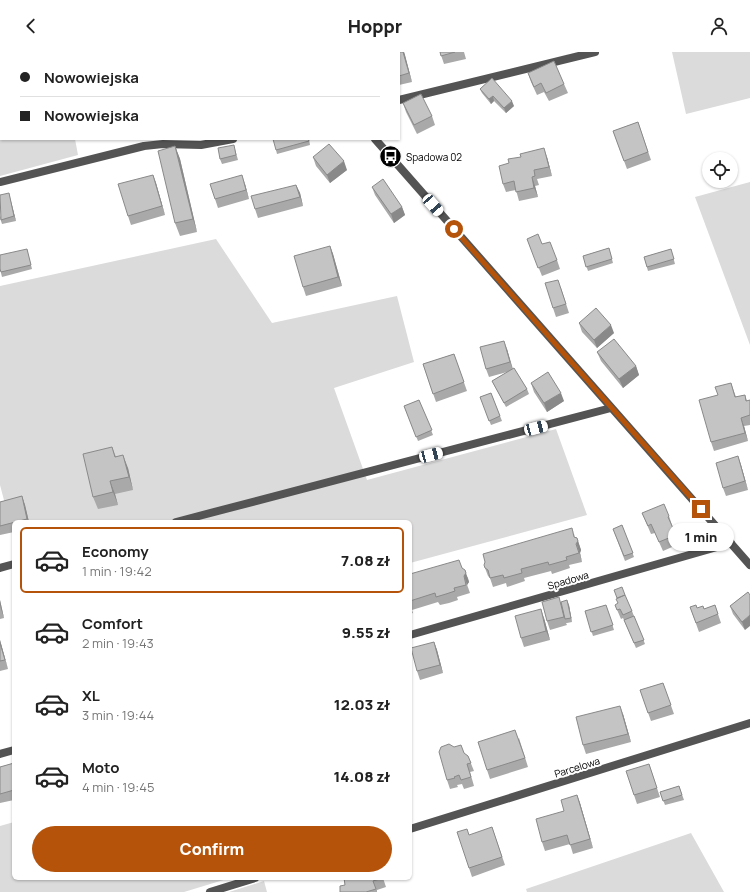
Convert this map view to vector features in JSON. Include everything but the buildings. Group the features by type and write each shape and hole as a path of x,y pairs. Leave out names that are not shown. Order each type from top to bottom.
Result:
{"street":[{"path":"400,100 595,52"},
{"path":"0,182 144,146 163,144 200,145 228,140"},
{"path":"376,140 750,565"},
{"path":"184,520 611,408"},
{"name":"Spadowa","path":"412,635 731,543"},
{"path":"0,568 12,565"},
{"name":"Parcelowa","path":"412,828 750,723"},
{"path":"0,754 12,751"},
{"path":"210,892 249,880"}],"shaded area":[{"path":"672,52 750,52 750,98 686,114"},
{"path":"0,140 75,140 78,155 0,176"},
{"path":"750,182 750,345 695,197 728,188 738,188 738,185"},
{"path":"216,239 272,323 397,296 414,362 334,388 367,480 556,429 587,515 412,562 412,520 12,520 12,530 0,485 0,286"},
{"path":"12,823 12,880 223,880 184,892 0,892 0,826"},
{"path":"691,833 724,892 527,892 526,889"},
{"path":"264,881 267,892 229,892"}],"place":[{"name":"Spadowa 02","path":"391,157"}],"route":[{"path":"454,229 701,509"}]}
